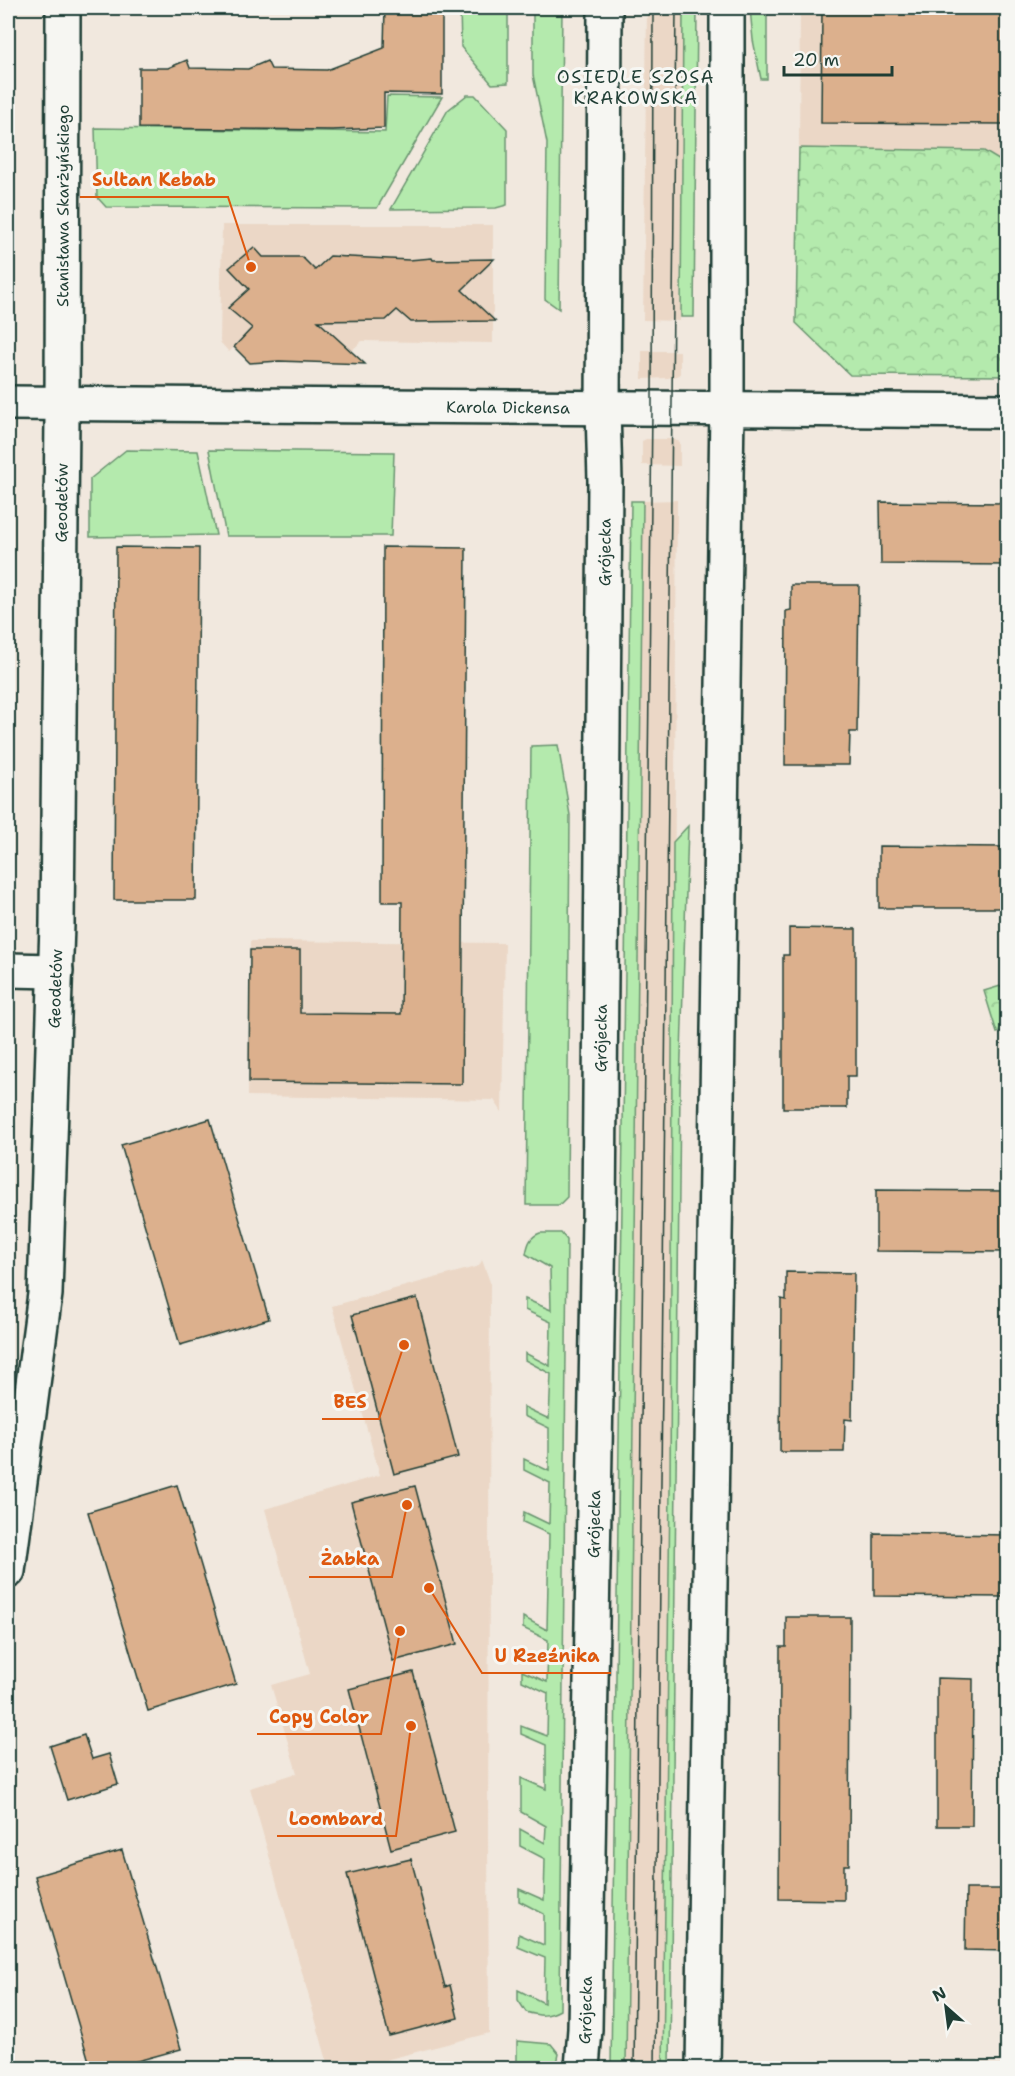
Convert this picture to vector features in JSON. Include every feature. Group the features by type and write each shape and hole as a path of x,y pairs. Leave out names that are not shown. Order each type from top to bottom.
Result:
{"main road":[{"name":"Stanisława Skarżyńskiego","path":"61,405 63,8"},
{"name":"Grójecka","path":"582,2068 586,2018 600,1207 605,481 603,410 605,8"},
{"path":"703,2068 727,409 728,8"},
{"name":"Karola Dickensa","path":"8,403 603,410 1008,411"},
{"name":"Geodetów","path":"8,1571 45,1294 56,971 61,405"},
{"path":"8,970 56,971"}],"shaded area":[{"path":"647,8 683,8 680,321 643,320"},
{"path":"800,8 1007,8 1007,165 984,151 799,148"},
{"path":"222,225 493,225 493,343 362,341 338,363 258,362 234,347 229,352 220,342"},
{"path":"642,351 680,351 680,375 642,379"},
{"path":"674,439 680,442 680,466 642,465 642,441"},
{"path":"677,500 670,1488 663,2068 626,2068 643,501"},
{"path":"250,941 505,943 502,1112 494,1100 248,1096"},
{"path":"8,1009 10,1010 11,1207 8,1244"},
{"path":"482,1260 490,1282 489,2033 355,2068 329,2068 250,1788 297,1773 271,1685 310,1674 265,1509 380,1475 332,1306 479,1266"}],"green space":[{"path":"460,8 508,8 508,83 492,84 461,47"},
{"path":"533,8 562,8 559,309 545,299 547,143 533,75"},
{"path":"683,8 697,8 694,317 681,317"},
{"path":"750,8 767,8 767,79 761,79 753,40"},
{"path":"467,95 475,95 507,129 507,205 496,208 391,209 448,110"},
{"path":"387,96 442,97 377,208 106,207 97,197 95,128 385,132"},
{"path":"799,148 984,151 1007,165 1007,376 850,375 796,323"},
{"path":"126,450 198,451 216,535 90,537 90,479"},
{"path":"209,450 394,452 391,536 226,536"},
{"path":"631,501 643,501 626,2068 611,2068"},
{"path":"558,745 570,815 567,1197 559,1205 526,1205 531,746"},
{"path":"688,826 680,1088 670,2068 663,2068 670,1488 673,842"},
{"path":"1007,984 1007,1030 997,1033 984,991"},
{"path":"540,1233 561,1233 567,1240 560,2010 543,2015 526,2012 518,2000 518,1990 544,2003 545,1958 518,1947 519,1934 544,1945 544,1914 519,1901 519,1889 544,1900 545,1859 520,1846 520,1829 545,1843 546,1826 521,1812 521,1778 546,1789 546,1745 521,1734 521,1726 547,1736 548,1693 522,1681 522,1671 547,1682 548,1640 523,1628 523,1617 547,1630 549,1534 523,1522 524,1512 549,1524 550,1483 524,1470 524,1459 549,1471 549,1428 524,1416 524,1407 549,1419 551,1374 525,1360 525,1353 550,1366 551,1322 525,1310 525,1299 551,1310 550,1268 526,1254 530,1241"},
{"path":"517,2041 551,2044 559,2054 556,2068 517,2068"}],"building":[{"path":"385,8 442,8 442,94 384,93 384,128 332,130 139,128 139,68 168,68 187,60 190,68 248,69 267,61 271,69 327,70 384,48"},
{"path":"822,8 1008,8 1008,124 821,123"},
{"path":"254,247 263,257 302,257 315,270 330,256 409,260 494,259 462,290 495,321 411,322 397,310 386,320 318,321 365,364 279,361 250,363 234,347 252,328 228,308 249,289 229,268"},
{"path":"880,502 1008,503 1008,565 881,564"},
{"path":"116,547 199,548 196,900 114,900"},
{"path":"383,547 466,548 462,1084 249,1082 250,950 300,950 300,1013 401,1014 402,902 382,902"},
{"path":"791,585 859,585 857,732 850,732 849,765 785,765 786,611 791,610"},
{"path":"879,846 1008,847 1008,908 879,908"},
{"path":"789,928 856,929 856,1076 847,1076 847,1108 783,1108 783,955 789,955"},
{"path":"210,1119 269,1319 180,1345 121,1145"},
{"path":"876,1190 1008,1191 1008,1252 876,1251"},
{"path":"786,1272 854,1273 852,1420 845,1419 844,1452 780,1452 781,1299 786,1300"},
{"path":"417,1298 458,1457 394,1474 352,1315"},
{"path":"177,1485 236,1684 148,1711 88,1512"},
{"path":"415,1486 457,1644 393,1661 351,1502"},
{"path":"874,1533 1008,1535 1008,1597 874,1596"},
{"path":"786,1617 850,1617 849,1865 844,1865 844,1900 779,1899 780,1647 786,1647"},
{"path":"413,1672 455,1832 391,1849 349,1689"},
{"path":"937,1678 973,1679 972,1826 937,1826"},
{"path":"84,1735 92,1759 109,1754 118,1784 67,1800 50,1746"},
{"path":"122,1850 181,2049 112,2068 91,2068 35,1876"},
{"path":"411,1859 445,1987 450,1985 458,2018 389,2036 347,1874"},
{"path":"966,1889 1008,1889 1008,1951 965,1950"}],"tram line":[{"path":"634,2068 652,409 653,8"},
{"path":"655,2068 676,8"}],"place":[{"name":"Sultan Kebab","path":"251,267"},
{"name":"BES","path":"404,1345"},
{"name":"Żabka","path":"407,1505"},
{"name":"U Rzeźnika","path":"429,1588"},
{"name":"Copy Color","path":"400,1631"},
{"name":"Loombard","path":"411,1726"}],"district":[{"name":"OSIEDLE SZOSA KRAKOWSKA","path":"636,88"}]}
